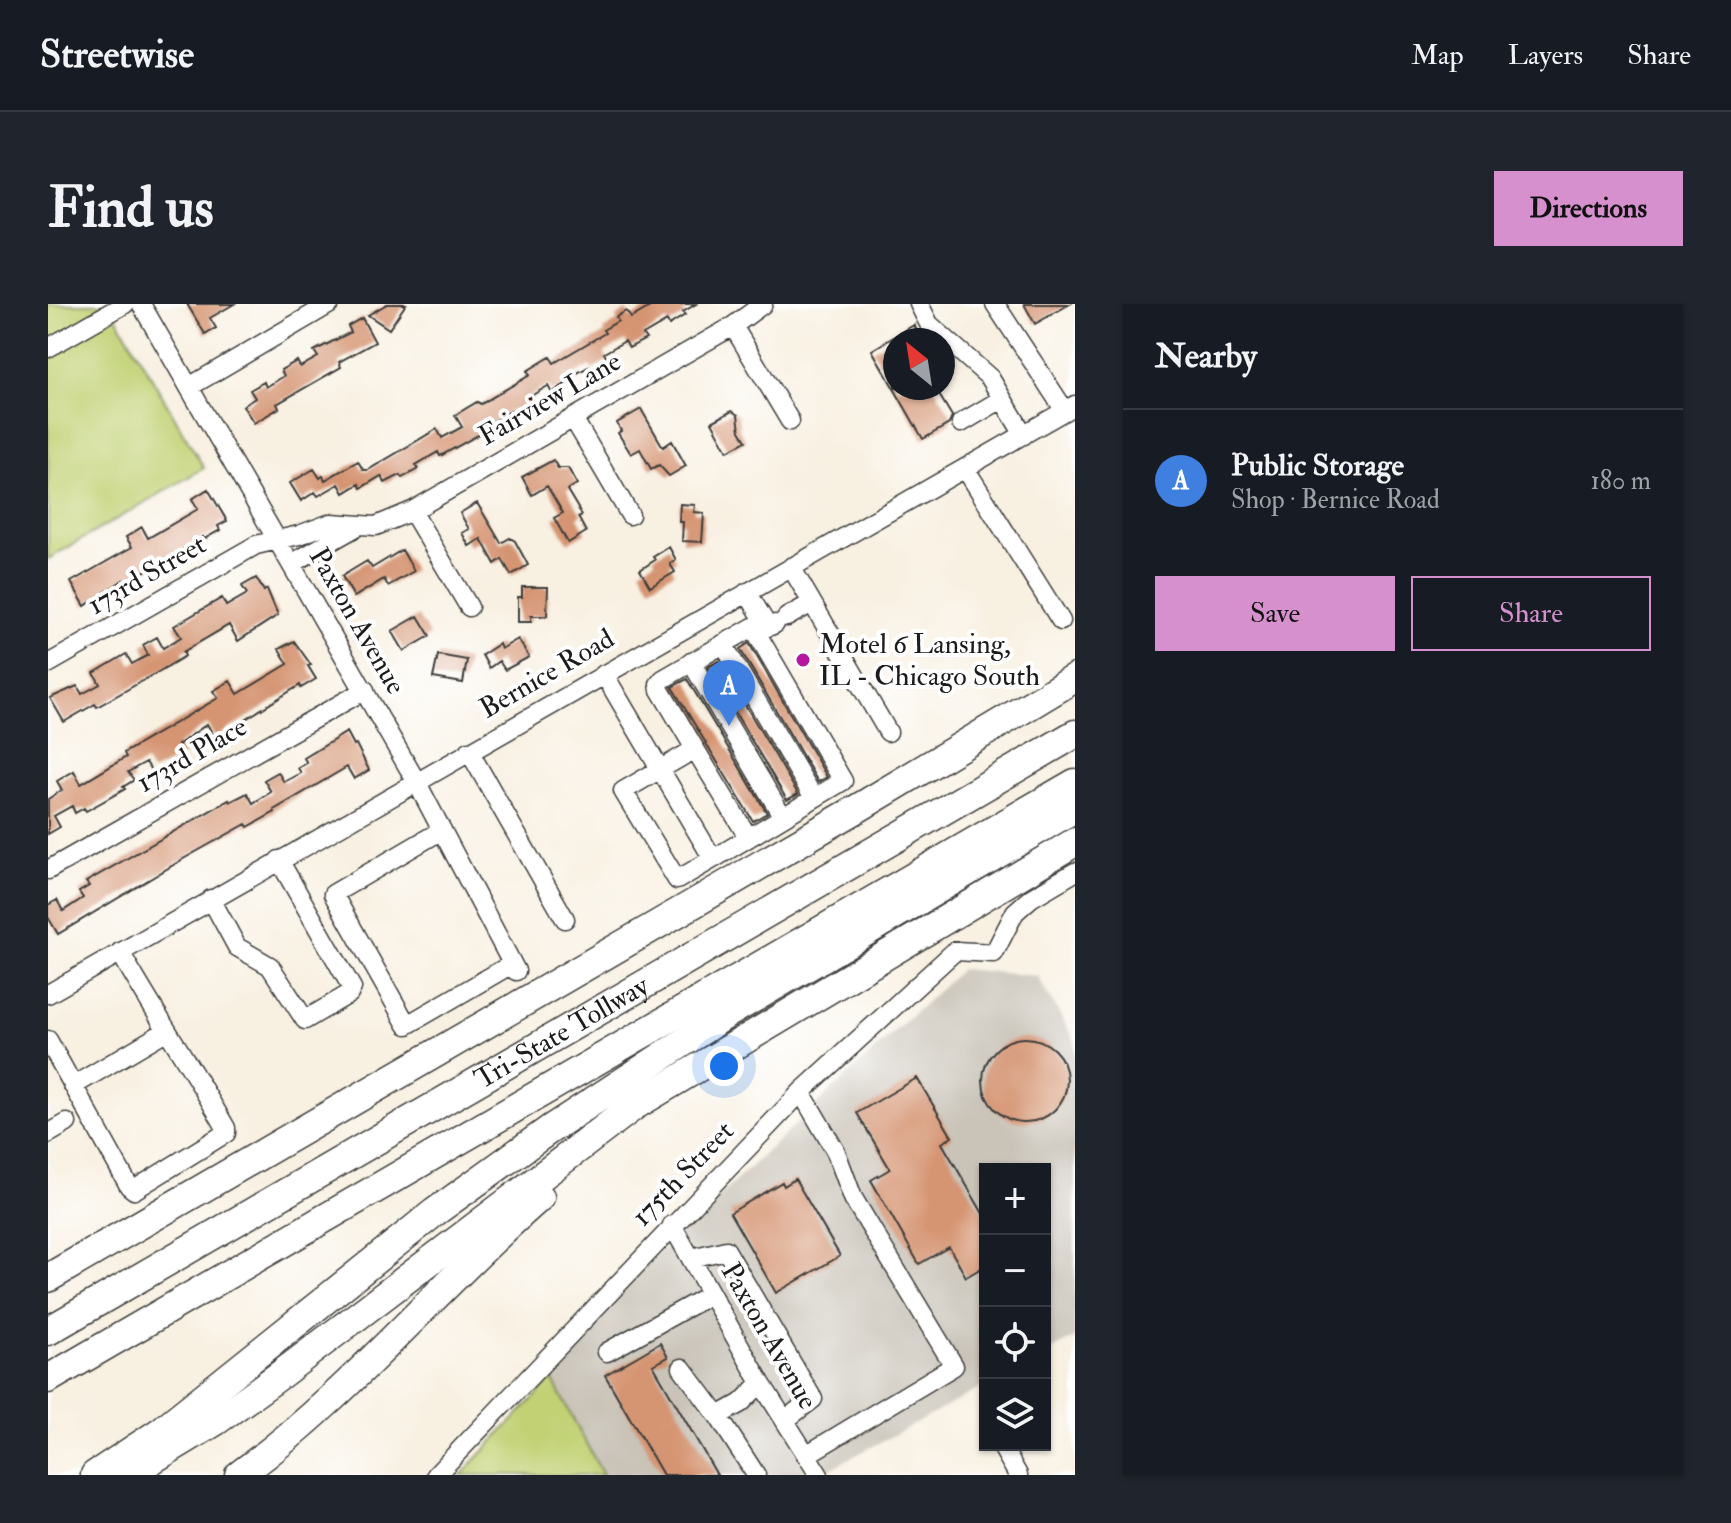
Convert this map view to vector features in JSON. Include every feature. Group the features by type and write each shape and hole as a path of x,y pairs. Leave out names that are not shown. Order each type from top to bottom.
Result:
{"highway":[{"path":"48,1278 855,810 1075,678"},
{"path":"855,810 1075,696"},
{"name":"Tri-State Tollway","path":"48,1331 1075,734"},
{"name":"Tri-State Tollway","path":"48,1379 1075,783"},
{"path":"95,1475 160,1432 435,1212 549,1130 727,1014 1075,808"},
{"path":"127,1475 216,1421 276,1378 634,1106 1075,842"},
{"path":"239,1475 324,1404 470,1260 555,1184 767,1025"},
{"path":"48,1299 190,1213 313,1125"}],"street":[{"path":"48,348 125,304"},
{"name":"Paxton Avenue","path":"141,304 365,690 416,781 442,830 514,968 407,1025 333,894 442,830"},
{"path":"189,387 330,304"},
{"name":"Fairview Lane","path":"277,539 299,535 331,523 376,526 412,511 733,326 763,304"},
{"path":"919,304 929,324 990,378 1024,435"},
{"path":"995,304 1070,408"},
{"path":"733,326 790,421"},
{"path":"961,423 1002,399"},
{"name":"Bernice Road","path":"48,994 1070,408"},
{"path":"573,418 630,515"},
{"path":"965,468 1061,621"},
{"path":"412,511 469,607"},
{"name":"Fairview Lane","path":"291,564 358,526"},
{"name":"173rd Street","path":"48,664 256,545 277,539"},
{"path":"791,567 888,732"},
{"path":"747,592 768,627 812,603"},
{"path":"695,749 623,791 677,880 843,781 753,627 659,684 748,837"},
{"path":"723,644 814,798"},
{"path":"691,662 783,817"},
{"path":"604,674 713,859"},
{"name":"173rd Place","path":"48,870 365,690"},
{"path":"469,751 565,919"},
{"path":"211,899 237,947 270,966 305,1020 349,994 352,988 279,860"},
{"name":"175th Street","path":"436,1475 801,1092 955,951 994,953 1015,912 1031,898 1075,872"},
{"path":"48,1040 134,1190 226,1133 199,1080 120,952"},
{"path":"73,1086 166,1031"},
{"path":"801,1092 836,1152 853,1198 954,1366 806,1455"},
{"path":"48,1134 67,1123"},
{"name":"Paxton Avenue","path":"672,1225 761,1383 819,1475"},
{"path":"691,1258 726,1250 813,1399 785,1420"},
{"path":"607,1352 711,1294"},
{"path":"736,1338 767,1321"},
{"path":"682,1368 756,1475"},
{"path":"718,1416 741,1403 761,1383"},
{"path":"1004,1451 1018,1475"}],"shaded area":[{"path":"961,969 1037,976 1075,1041 1075,1338 1051,1351 1051,1163 979,1163 979,1389 819,1475 603,1475 543,1362"}],"green space":[{"path":"48,304 109,304 204,468 48,559"},
{"path":"552,1379 603,1475 461,1475"}],"building":[{"path":"187,304 234,304 210,318 216,328 205,334"},
{"path":"387,304 406,304 389,329 368,315"},
{"path":"655,304 696,304 669,325 667,321 643,335 646,339 629,348 625,341 604,353 608,360 592,370 590,366 566,379 568,382 552,393 548,386 529,397 533,403 516,413 514,409 492,422 485,431 440,456 438,452 402,478 400,475 385,483 381,476 361,488 359,484 344,493 339,484 318,496 315,492 301,501 290,483 314,469 325,480 358,461 363,470 368,470 437,429 442,438 462,427 455,415 477,402 481,404 530,375 527,371 550,357 554,363 605,333 603,330 618,321 616,317 626,311 631,318"},
{"path":"1024,304 1070,304 1035,324"},
{"path":"362,318 375,342 339,362 341,367 277,404 279,408 254,423 243,406 255,398 250,390 264,382 266,387 284,376 281,370 297,361 300,367 318,357 314,351 351,332 348,326"},
{"path":"883,343 883,369 872,350"},
{"path":"901,400 942,400 952,416 949,424 923,439"},
{"path":"641,409 663,447 672,441 686,466 669,476 659,465 651,469 640,449 631,454 618,433 621,431 617,423"},
{"path":"732,411 738,415 740,431 746,441 728,451 712,422"},
{"path":"553,460 558,468 568,468 577,484 567,490 582,515 578,517 586,532 568,543 554,518 563,513 547,486 532,495 522,477"},
{"path":"208,489 227,521 218,526 220,530 124,583 123,580 85,606 71,582 132,547 126,537 142,527 148,538 198,509 192,499"},
{"path":"477,503 501,543 510,538 515,541 528,565 511,575 502,559 495,564 481,539 469,546 462,533 469,529 460,513"},
{"path":"680,504 695,505 694,512 704,513 702,542 682,541"},
{"path":"669,547 676,560 670,564 675,572 650,587 640,570"},
{"path":"402,550 414,571 388,586 384,579 354,597 342,576 367,561 372,568"},
{"path":"256,578 264,591 267,589 278,615 238,641 229,625 183,652 185,656 158,672 64,722 50,698 77,686 82,694 100,684 94,673 126,654 132,664 148,655 143,645 157,637 163,648 181,637 174,626 222,598 226,606 247,594 242,586"},
{"path":"522,587 548,587 547,616 531,616 531,622 518,622 518,597 522,597"},
{"path":"418,616 430,636 404,651 392,631"},
{"path":"518,639 529,657 505,670 499,661 489,668 482,655 499,644 501,649"},
{"path":"294,641 311,665 308,666 316,679 301,688 300,685 215,738 207,724 178,745 184,755 152,772 146,762 128,772 134,780 123,787 125,789 86,811 84,808 75,813 72,806 54,816 60,827 48,834 48,799 62,790 57,781 74,771 81,784 126,757 124,753 218,698 213,691 230,681 238,694 288,664 279,649"},
{"path":"749,643 827,777 818,782 740,649"},
{"path":"438,655 467,660 463,683 433,678"},
{"path":"719,661 798,794 787,800 708,667"},
{"path":"687,679 767,813 753,821 672,687"},
{"path":"347,732 369,770 354,779 347,767 275,812 248,827 246,824 185,858 58,934 48,917 48,905 57,900 63,911 83,898 79,892 89,886 86,882 229,800 247,793 253,803 271,792 264,780 278,772 284,782 301,773 298,768 307,763 304,758"},
{"path":"1025,1038 1041,1041 1055,1050 1064,1064 1067,1080 1064,1096 1055,1110 1041,1119 1025,1122 1009,1119 995,1110 986,1096 983,1080 986,1064 995,1050 1009,1041"},
{"path":"917,1078 952,1137 942,1143 979,1207 979,1269 966,1277 949,1247 919,1264 871,1180 890,1169 857,1113"},
{"path":"795,1179 840,1256 776,1293 730,1213 782,1182 784,1186"},
{"path":"660,1343 668,1357 653,1365 717,1475 663,1475 605,1375"}],"place":[{"name":"Motel 6 Lansing, IL - Chicago South","path":"803,660"},
{"name":"Public Storage","path":"729,726"}]}
